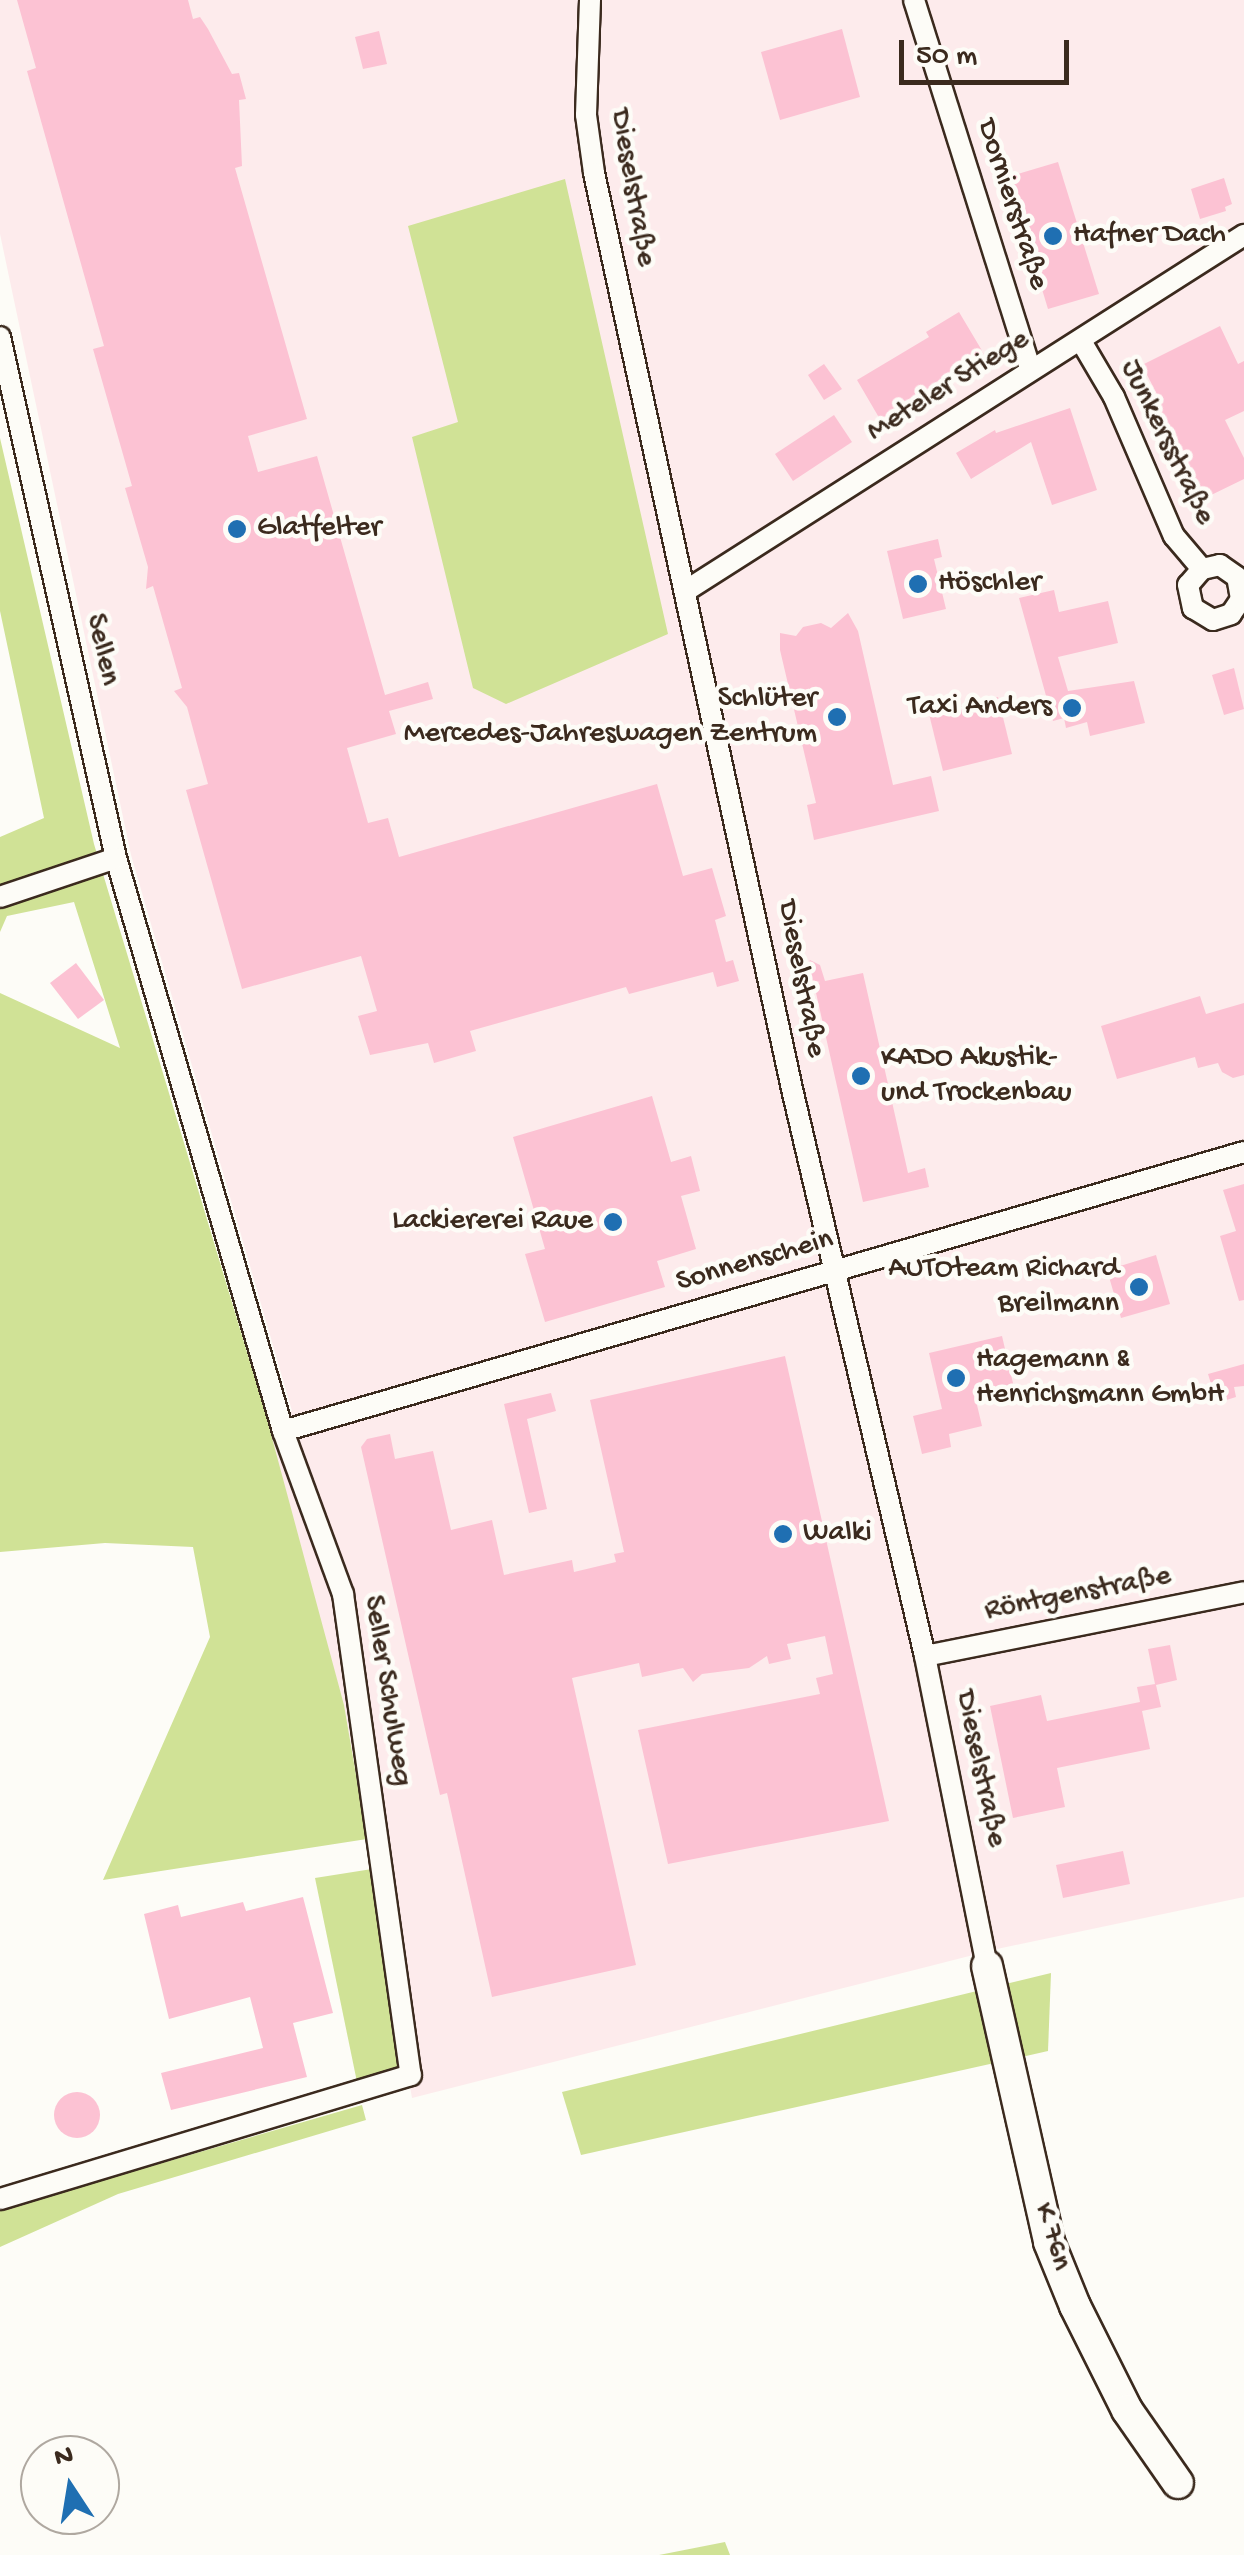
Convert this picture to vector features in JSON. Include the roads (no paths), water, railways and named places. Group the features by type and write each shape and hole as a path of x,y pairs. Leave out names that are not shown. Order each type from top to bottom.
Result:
{"street":[{"name":"Dieselstraße","path":"590,0 586,115 594,173 792,1089 838,1271 925,1656 988,1966"},
{"name":"Dornierstraße","path":"913,1 1030,369"},
{"name":"Meteler Stiege","path":"687,590 1244,236"},
{"name":"Sellen","path":"0,336 116,858"},
{"name":"Junkersstraße","path":"1080,341 1114,397 1174,536 1202,568"},
{"path":"0,897 116,858"},
{"name":"Seller Schulweg","path":"0,2199 410,2075 343,1594 282,1430 116,858"},
{"name":"Sonnenschein","path":"282,1430 1244,1152"},
{"name":"Röntgenstraße","path":"925,1656 1244,1592"},
{"name":"K 76n","path":"988,1966 1049,2242 1074,2306 1127,2410 1178,2483"}],"place":[{"name":"Hafner Dach","path":"1053,236"},
{"name":"Glatfelter","path":"237,529"},
{"name":"Höschler","path":"918,584"},
{"name":"Taxi Anders","path":"1072,708"},
{"name":"Schlüter Mercedes-Jahreswagen Zentrum","path":"837,717"},
{"name":"KADO Akustik- und Trockenbau","path":"861,1076"},
{"name":"Lackiererei Raue","path":"613,1222"},
{"name":"AUTOteam Richard Breilmann","path":"1139,1287"},
{"name":"Hagemann & Henrichsmann GmbH","path":"956,1378"},
{"name":"Walki","path":"783,1534"}]}
